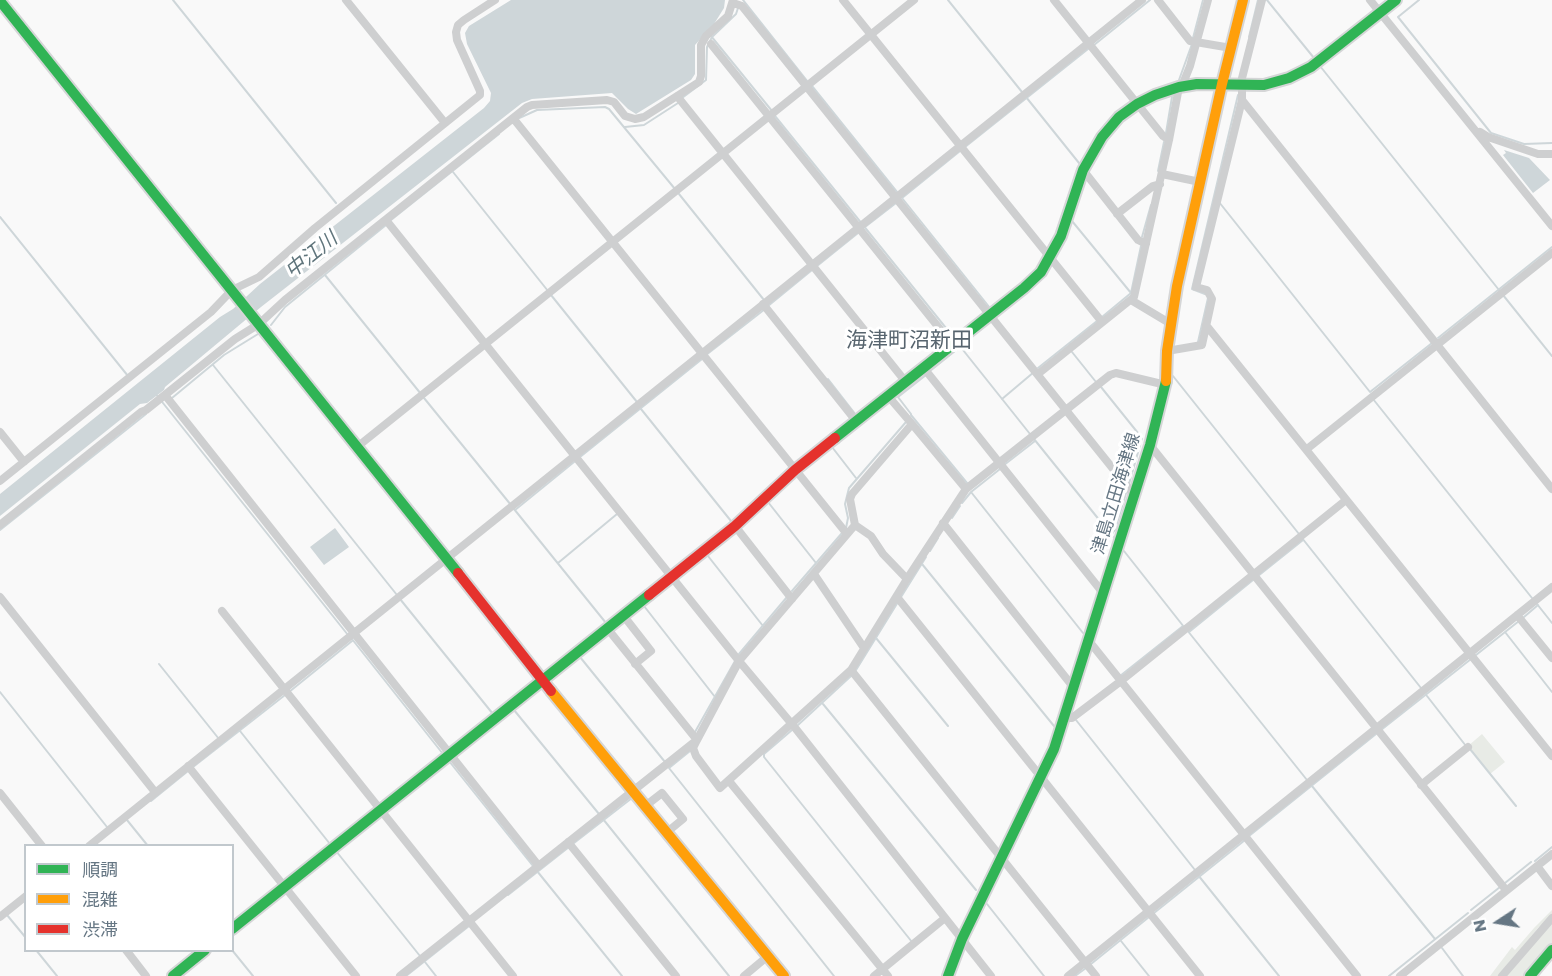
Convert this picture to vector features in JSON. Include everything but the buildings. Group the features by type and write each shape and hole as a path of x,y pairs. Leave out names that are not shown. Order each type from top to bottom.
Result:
{"street":[{"path":"346,0 445,123"},
{"path":"0,481 234,293 259,277 315,228 480,95 457,40 456,32 458,26 495,0"},
{"path":"843,0 1102,322"},
{"path":"357,447 914,0"},
{"path":"1054,0 1163,136 1169,140"},
{"path":"91,844 1142,0"},
{"path":"1158,0 1190,41 1231,48"},
{"path":"1038,374 1134,297 1180,86 1197,42 1208,0"},
{"name":"津島立田海津線","path":"948,976 962,939 1054,749 1150,446 1166,385 1171,324 1200,182 1242,0"},
{"path":"1167,351 1202,345 1212,299 1207,290 1196,287 1242,100 1241,86 1262,0"},
{"path":"1370,0 1552,226"},
{"path":"234,927 735,526 795,470 1024,288 1041,272 1050,258 1061,236 1083,170 1102,137 1119,117 1137,104 1180,86 1264,85 1289,78 1311,67 1396,0"},
{"path":"0,1 632,792 784,976"},
{"path":"0,525 532,105 607,100 614,102 626,116 635,119 644,117 699,82 701,45 709,33 728,16 733,1 742,6 1134,495"},
{"path":"711,44 772,115 955,342"},
{"path":"677,96 905,381"},
{"path":"1242,100 1552,489"},
{"path":"513,118 847,534"},
{"path":"1473,128 1488,137 1538,153 1552,154"},
{"path":"1083,170 1138,240 1146,244"},
{"path":"1162,174 1200,182"},
{"path":"1118,214 1153,186 1160,184"},
{"path":"386,220 991,976"},
{"path":"1307,449 1552,253"},
{"path":"1131,300 1171,324"},
{"path":"763,304 856,421"},
{"path":"1206,325 1552,756"},
{"path":"923,368 1103,593"},
{"path":"855,525 739,662 697,740 693,748 696,756 720,788 851,670 966,489 1110,375 1116,373 1166,385"},
{"path":"164,396 538,865"},
{"path":"888,396 966,489"},
{"path":"907,579 883,554 871,536 855,525 850,499 912,424"},
{"path":"0,432 24,462"},
{"path":"1150,446 1506,890"},
{"path":"1065,718 1072,718 1121,681 1346,500"},
{"path":"943,523 1074,688"},
{"path":"735,526 792,598"},
{"path":"813,574 864,648"},
{"path":"1068,976 1552,587"},
{"path":"0,597 155,792"},
{"path":"897,597 1200,976"},
{"path":"222,611 513,976"},
{"path":"623,615 651,651 635,664"},
{"path":"1517,615 1552,658"},
{"path":"607,628 697,740"},
{"path":"1089,641 1358,976"},
{"path":"851,670 1096,976"},
{"path":"400,976 697,740"},
{"path":"1421,785 1468,747"},
{"path":"188,766 356,976"},
{"path":"729,781 885,973"},
{"path":"0,793 40,844"},
{"path":"645,807 662,794 683,819 666,833"},
{"path":"568,842 676,976"},
{"path":"1400,976 1552,854"},
{"path":"1537,866 1552,886"},
{"path":"0,917 24,898"},
{"path":"874,976 885,973 945,918"},
{"path":"1502,976 1552,918"},
{"path":"1530,976 1552,950"},
{"path":"127,952 146,976"},
{"path":"173,976 205,952"},
{"path":"744,976 768,956"}],"shaded area":[{"path":"1482,734 1505,762 1490,774 1468,746"},
{"path":"1552,910 1552,916 1538,928 1499,976 1490,976 1512,947 1515,950"},
{"path":"1552,921 1552,944 1525,976 1504,976"}],"water":[{"name":"中江川","path":"511,0 725,0 724,8 714,24 695,45 695,74 691,80 636,114 612,93 532,99 522,103 261,307 164,390 147,403 140,404 0,516 0,494 220,317 233,309 260,284 484,108 490,101 491,93 467,44 465,33 469,26"},
{"path":"1504,150 1529,158 1550,180 1533,193 1503,155 1506,153"},
{"path":"335,528 349,547 324,565 310,547"}],"waterway":[{"path":"173,0 336,203"},
{"path":"743,0 808,82"},
{"path":"948,0 1022,92"},
{"path":"1094,45 1150,0"},
{"path":"1191,38 1193,38 1203,0"},
{"path":"1249,37 1258,0"},
{"path":"1267,0 1314,58"},
{"path":"1419,0 1398,17 1491,133 1524,144 1552,143"},
{"path":"682,98 706,80 707,47 712,37 736,14 738,8"},
{"path":"711,36 772,111"},
{"path":"1179,80 1192,44"},
{"path":"965,147 1088,49"},
{"path":"1320,66 1499,290"},
{"path":"812,86 897,192"},
{"path":"1205,294 1192,289 1238,95"},
{"path":"1026,97 1079,163"},
{"path":"1166,133 1172,97"},
{"path":"625,127 644,125 678,103"},
{"path":"517,119 537,110 605,107 675,189"},
{"path":"775,116 954,338"},
{"path":"391,220 499,134"},
{"path":"1158,171 1164,142"},
{"path":"960,151 902,198 990,308"},
{"path":"453,172 548,291"},
{"path":"679,194 764,300"},
{"path":"1219,202 1370,392"},
{"path":"865,227 896,203"},
{"path":"1142,237 1151,205"},
{"path":"0,217 128,376"},
{"path":"1072,221 1131,293"},
{"path":"271,325 285,307 386,225"},
{"path":"817,266 858,233"},
{"path":"1102,317 1131,293 1141,246"},
{"path":"1438,338 1552,247"},
{"path":"768,306 812,270"},
{"path":"325,275 421,394"},
{"path":"551,295 637,402"},
{"path":"1503,295 1552,356"},
{"path":"1198,342 1208,298"},
{"path":"706,355 765,309"},
{"path":"1038,368 1097,321"},
{"path":"172,398 224,355 258,334"},
{"path":"1370,392 1432,343"},
{"path":"959,345 1030,434"},
{"path":"930,371 960,347"},
{"path":"1072,352 1096,382"},
{"path":"580,457 702,359"},
{"path":"213,365 397,595"},
{"path":"1002,399 1034,372"},
{"path":"911,414 898,397 926,375"},
{"path":"1173,376 1299,534"},
{"path":"828,379 856,415"},
{"path":"1101,387 1142,438 1129,484"},
{"path":"155,393 348,635"},
{"path":"424,398 511,505"},
{"path":"1373,399 1532,598"},
{"path":"641,409 731,521"},
{"path":"0,530 146,414"},
{"path":"911,415 967,483"},
{"path":"846,528 848,518 845,504 849,488 906,422"},
{"path":"1034,439 1113,537"},
{"path":"1004,465 1035,441"},
{"path":"832,447 856,478"},
{"path":"515,510 574,462"},
{"path":"962,503 971,492 1000,469"},
{"path":"1111,535 1115,530 1127,490"},
{"path":"971,492 1083,633"},
{"path":"768,502 816,563"},
{"path":"952,518 960,506"},
{"path":"514,509 606,623"},
{"path":"558,563 617,514"},
{"path":"792,591 842,533"},
{"path":"930,551 938,538"},
{"path":"1302,538 1421,688"},
{"path":"1258,576 1303,540"},
{"path":"1124,551 1184,627"},
{"path":"708,556 763,626"},
{"path":"901,597 926,557"},
{"path":"922,564 1054,726"},
{"path":"1189,632 1253,580"},
{"path":"739,654 787,597"},
{"path":"400,599 493,714"},
{"path":"856,670 898,602"},
{"path":"1537,604 1552,623"},
{"path":"1524,617 1538,605"},
{"path":"644,606 715,697"},
{"path":"1476,655 1519,621"},
{"path":"1120,676 1183,626"},
{"path":"1187,630 1307,780"},
{"path":"1505,632 1552,692"},
{"path":"876,638 948,726"},
{"path":"352,639 443,754"},
{"path":"289,692 352,641"},
{"path":"580,657 665,762"},
{"path":"1381,730 1471,659"},
{"path":"695,732 735,661"},
{"path":"159,664 219,739"},
{"path":"798,725 851,676"},
{"path":"0,692 107,827"},
{"path":"193,767 285,695"},
{"path":"1427,696 1466,746"},
{"path":"823,704 976,890"},
{"path":"514,710 599,814"},
{"path":"1076,720 1195,870"},
{"path":"792,730 764,754 764,757 912,942"},
{"path":"240,731 330,844"},
{"path":"1249,836 1376,734"},
{"path":"1470,749 1516,806"},
{"path":"690,751 669,768 834,976"},
{"path":"449,761 533,866"},
{"path":"151,801 188,771"},
{"path":"1312,786 1435,939"},
{"path":"574,843 632,798"},
{"path":"603,819 729,976"},
{"path":"127,820 146,844"},
{"path":"1154,913 1245,840"},
{"path":"508,895 569,847"},
{"path":"1535,861 1552,847"},
{"path":"336,851 420,956"},
{"path":"1505,883 1531,862"},
{"path":"537,871 622,976"},
{"path":"1198,875 1279,976"},
{"path":"1471,910 1500,887"},
{"path":"987,904 1044,976"},
{"path":"1389,976 1468,913"},
{"path":"7,915 24,936"},
{"path":"1091,964 1149,917"},
{"path":"406,976 469,926"},
{"path":"1121,941 1149,976"},
{"path":"1442,948 1463,976"},
{"path":"38,952 57,976"},
{"path":"234,952 253,976"},
{"path":"425,962 436,976"},
{"path":"1075,976 1086,968"}],"traffic: fast":[{"path":"835,438 1041,272 1061,236 1083,170 1102,137 1119,117 1137,104 1179,87 1197,84 1264,85 1289,78 1311,67 1396,0"},
{"path":"0,1 458,573"},
{"path":"948,976 962,939 1054,749 1150,445 1166,381"},
{"path":"234,927 649,595"},
{"path":"1530,976 1552,950"},
{"path":"173,976 203,952"}],"traffic: slow":[{"path":"1166,381 1167,351 1177,286 1243,0"},
{"path":"551,691 784,976"}],"traffic: jam":[{"path":"649,595 735,526 795,470 835,438"},
{"path":"458,573 551,691"}],"district":[{"name":"海津町沼新田","path":"909,342"}]}
